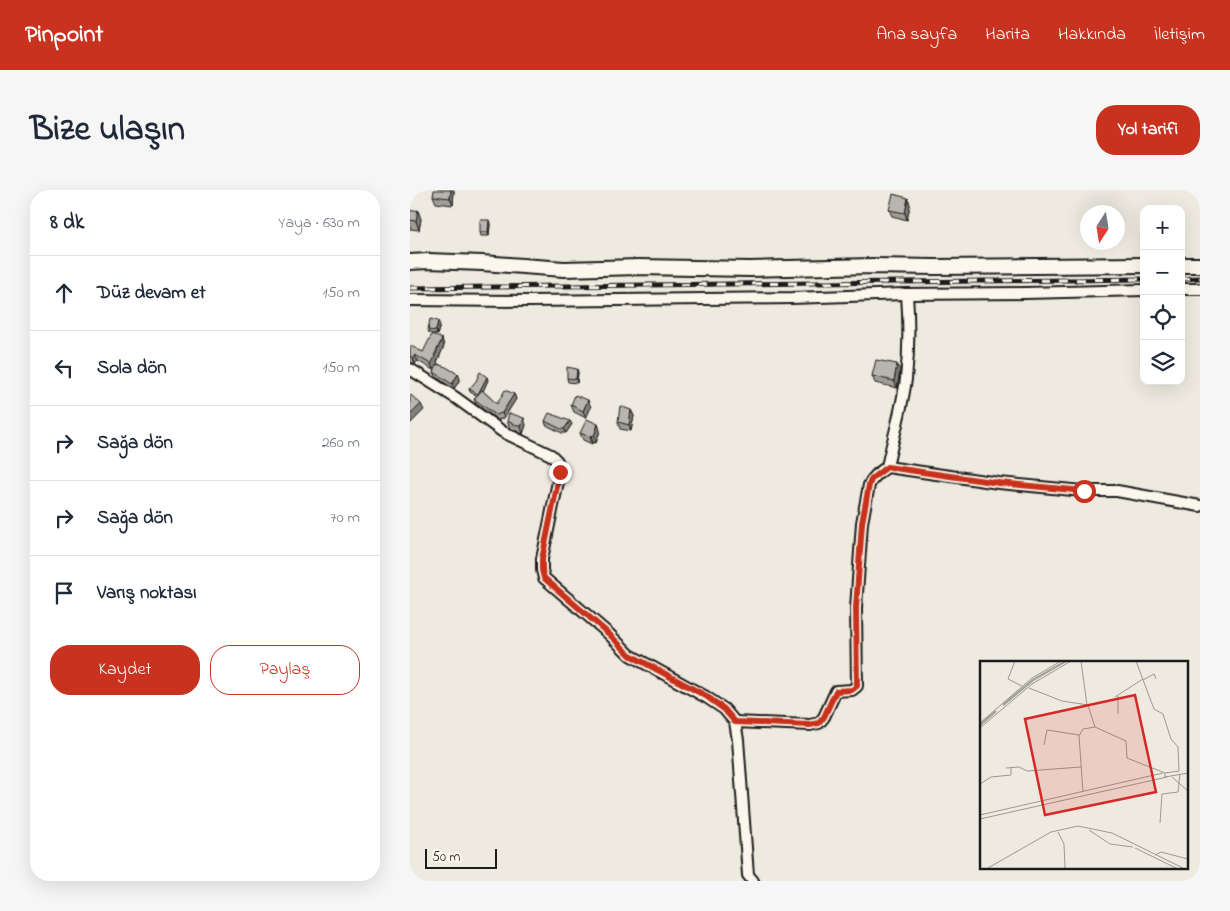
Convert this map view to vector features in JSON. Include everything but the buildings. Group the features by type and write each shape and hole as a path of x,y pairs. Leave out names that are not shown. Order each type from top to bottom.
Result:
{"street":[{"path":"410,262 482,263 564,268 750,269 873,266 1140,265"},
{"path":"1185,265 1200,265"},
{"path":"1185,289 1200,289"},
{"path":"410,300 530,301 792,298 1140,290"},
{"path":"735,722 810,725 819,723 824,717 836,691 852,690 857,686 856,608 862,523 871,480 887,467 906,379 907,294"},
{"path":"410,369 456,398 503,432 551,455 557,461 560,472 542,559 544,578 609,634 630,655 706,696 724,709 735,722 748,875 753,881"},
{"path":"887,467 999,483 1084,491 1117,491 1200,506"}],"railway":[{"path":"1185,279 1200,278"},
{"path":"410,288 1140,279"}],"route":[{"path":"560,472 542,559 544,578 609,634 630,655 706,696 724,709 735,722 810,725 819,723 824,717 836,691 852,690 857,686 856,608 858,569 862,523 869,485 875,476 887,467 999,483 1084,491"}]}
